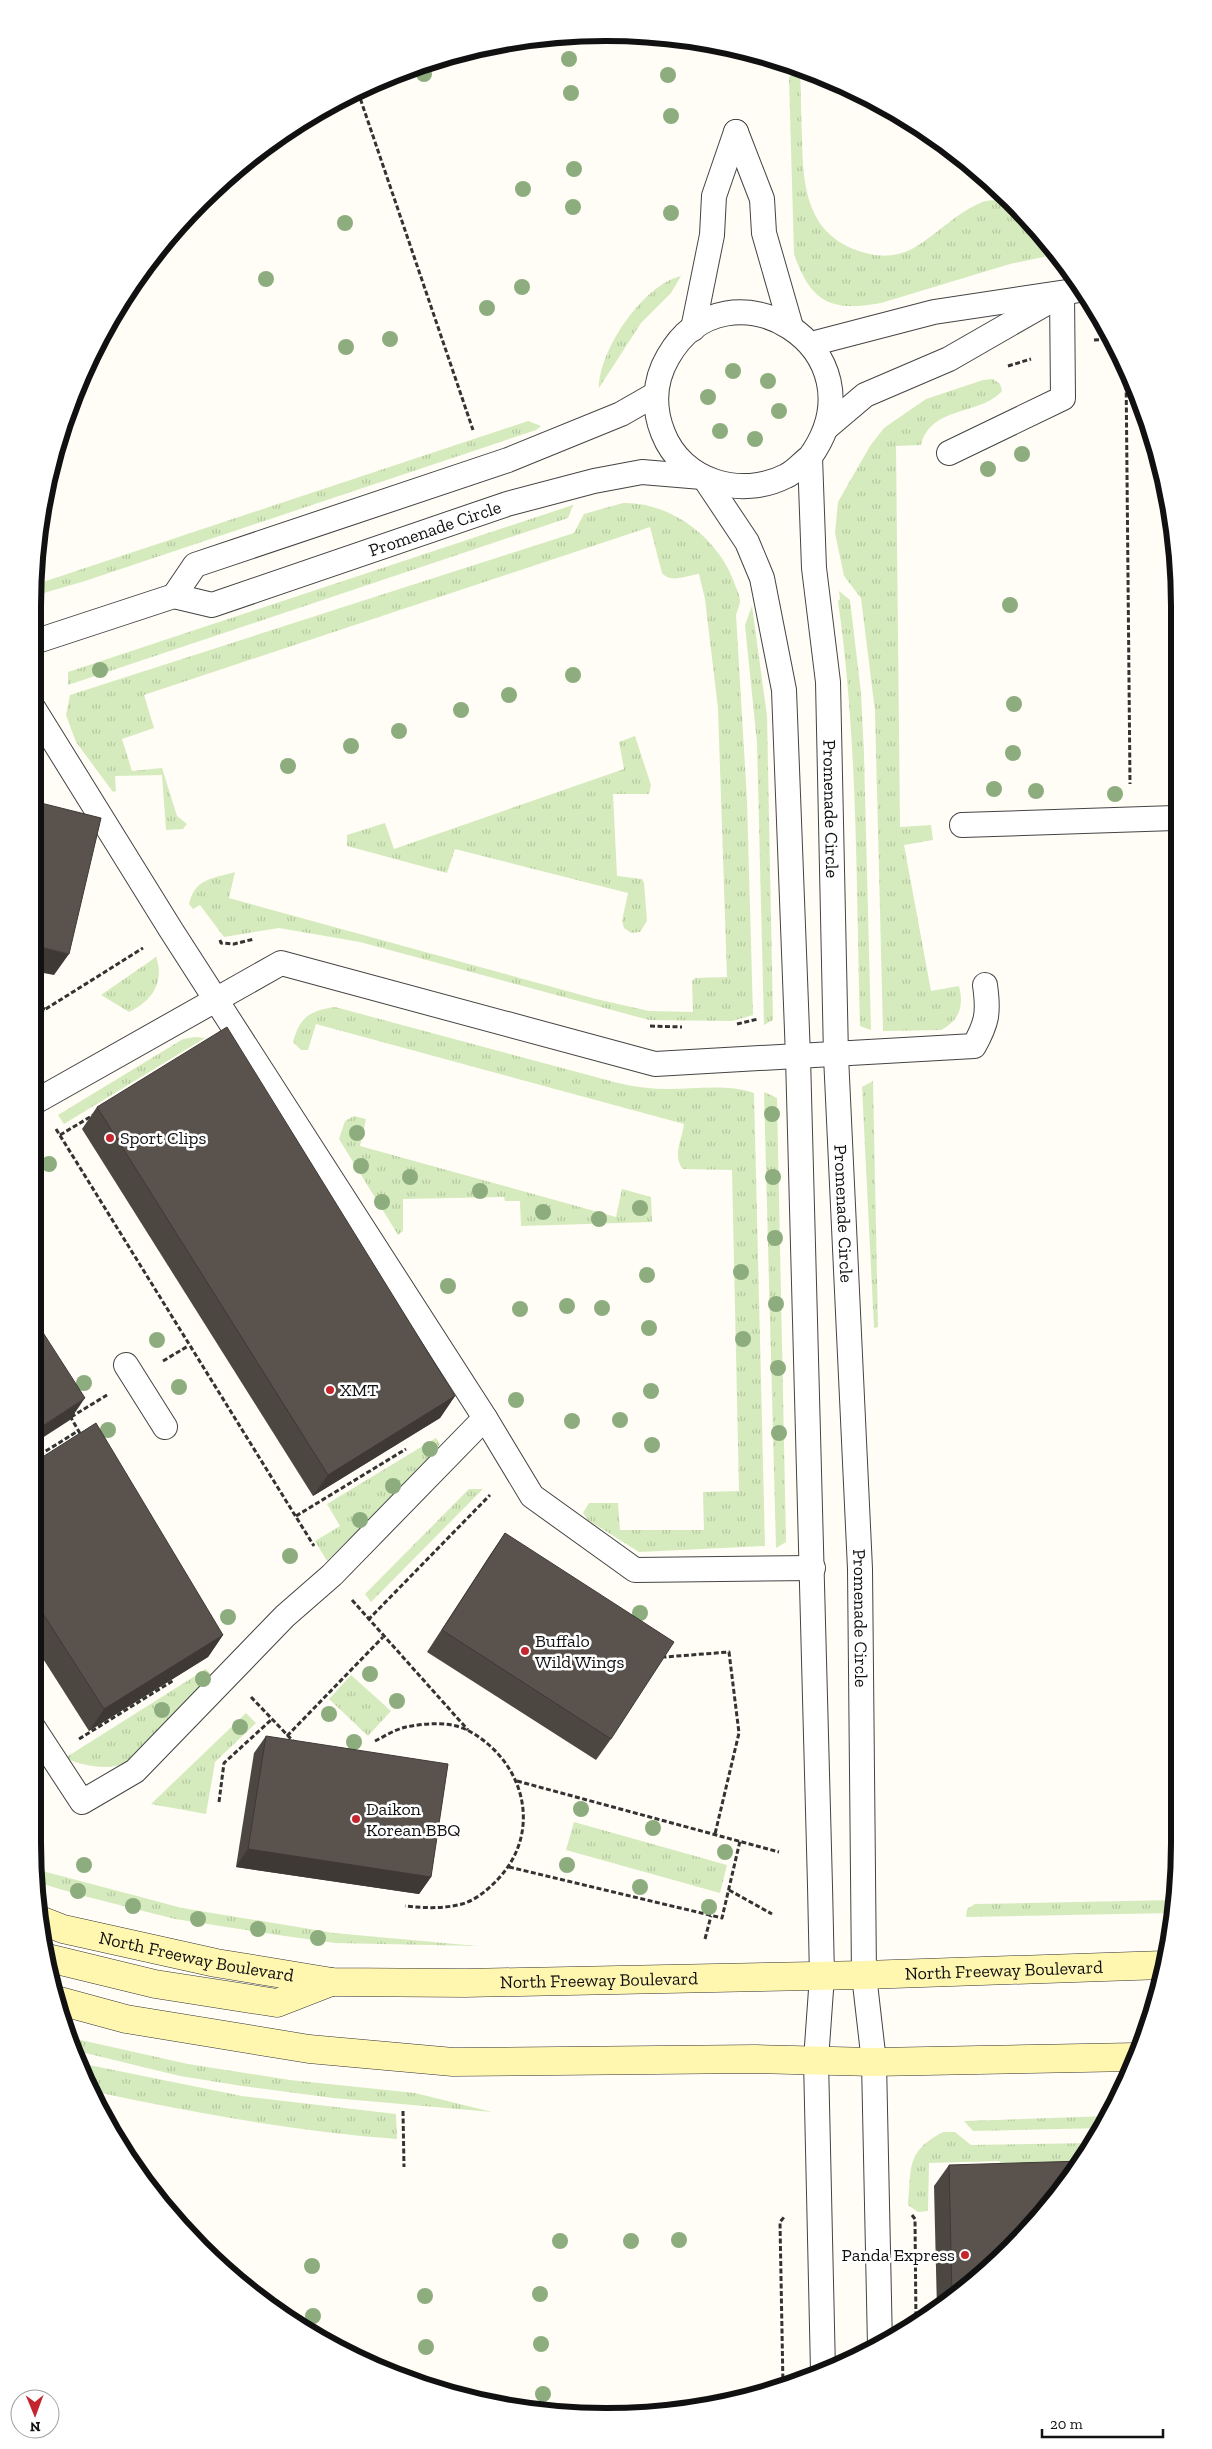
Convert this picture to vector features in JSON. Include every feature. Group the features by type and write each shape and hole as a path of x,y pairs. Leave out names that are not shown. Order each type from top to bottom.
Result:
{"street":[{"name":"North Freeway Boulevard","path":"47,1923 63,1929 216,1964 332,1982 465,1983 822,1976 1158,1964"},
{"path":"53,1959 155,1984 277,2003 332,1982"},
{"path":"64,2002 126,2019 308,2049 453,2062 755,2059 874,2062 1129,2057"}],"lane":[{"path":"693,329 712,235 714,196 736,132 762,199 764,234 791,327"},
{"path":"811,344 934,312 1071,292"},
{"path":"826,428 865,395 949,359 1071,292"},
{"path":"949,454 1063,398 1071,292"},
{"name":"Promenade Circle","path":"174,596 212,605 507,504 594,481 642,472 703,478 732,487 761,486 788,476 810,457 820,444 826,428 831,399 826,370 811,344 791,327 767,316 742,312 716,317 693,329 674,346 661,369 656,394 658,420 667,444 684,464 703,478 747,542 762,578 784,690 798,1057 813,1568 822,1976 816,2060 823,2365"},
{"path":"41,640 174,596 195,565 508,460 621,414 656,394"},
{"name":"Promenade Circle","path":"810,457 814,568 828,682 836,1056 860,1569 864,1975 874,2062 880,2337"},
{"path":"41,719 216,1000 485,1418 532,1496 635,1570 813,1568"},
{"path":"962,825 1171,818"},
{"path":"41,1099 281,963 655,1064 836,1056 974,1046 986,1024 988,1004 985,985"},
{"path":"126,1365 165,1427"},
{"path":"41,1739 82,1802 135,1771 232,1673 285,1616 332,1575 485,1418"}],"path":[{"path":"360,97 473,430"},
{"path":"1126,386 1130,784"},
{"path":"41,1008 46,1009"},
{"path":"41,1109 60,1136 332,1575 368,1620 468,1730 495,1749 515,1774 524,1806 522,1838 509,1867 489,1889 463,1904 435,1909 405,1906"},
{"path":"60,1136 101,1110"},
{"path":"66,1409 84,1439"},
{"path":"41,1454 78,1431"},
{"path":"296,1516 410,1446"},
{"path":"368,1620 490,1495"},
{"path":"287,1736 383,1637"},
{"path":"656,1652 664,1657 729,1652 740,1733 715,1834"},
{"path":"232,1673 271,1720 294,1742"},
{"path":"75,1742 181,1676"},
{"path":"219,1802 224,1763 271,1720"},
{"path":"375,1741 404,1727 437,1723 468,1730"},
{"path":"516,1781 779,1852"},
{"path":"509,1867 722,1918 740,1841"},
{"path":"728,1890 772,1914"},
{"path":"705,1940 711,1916"},
{"path":"403,2111 404,2167"},
{"path":"783,2380 780,2222 786,2215"}],"green space":[{"path":"793,73 800,76 804,175 807,192 819,222 830,234 844,244 862,252 883,256 911,250 972,207 989,200 996,200 1031,234 1049,256 1010,264 881,303 849,306 825,300 808,284 794,254 789,77"},
{"path":"681,276 671,293 641,323 599,388 606,356 626,321 638,305 652,292 667,282"},
{"path":"993,379 1000,384 1002,391 993,399 957,412 935,423 926,432 921,445 896,446 900,827 931,825 933,840 904,845 931,991 959,986 961,1006 953,1022 941,1030 883,1031 875,711 861,598 844,576 835,533 838,502 870,446 884,428 926,399 983,380"},
{"path":"528,421 541,426 536,430 85,581 41,594 42,582"},
{"path":"623,503 641,504 675,516 705,537 727,566 739,596 740,603 736,615 747,800 753,1015 732,1021 649,1020 360,942 279,928 224,937 200,905 193,909 189,904 195,889 200,884 212,878 235,872 229,898 596,999 649,1011 693,1012 692,981 695,978 727,977 718,708 705,599 699,574 670,578 662,573 650,527 144,695 154,728 122,739 132,771 162,768 177,816 187,824 183,829 166,830 162,775 115,776 116,791 113,792 76,742 66,715 70,695 574,533 584,514"},
{"path":"573,505 568,518 68,685 68,672"},
{"path":"839,591 850,600 861,693 871,1030 860,1026 853,760 845,654 838,601 840,599"},
{"path":"752,606 767,716 773,1020 764,1025 757,743 745,625"},
{"path":"635,736 651,785 649,794 613,794 617,876 642,879 644,883 647,921 640,932 631,933 624,928 622,921 628,893 455,849 447,873 347,846 347,835 385,823 394,849 624,769 619,742"},
{"path":"156,957 159,975 157,982 150,996 137,1008 129,1012 101,995"},
{"path":"335,1007 643,1088 723,1088 754,1093 765,1546 639,1552 588,1520 583,1513 589,1503 618,1503 620,1530 704,1530 703,1492 739,1491 732,1170 683,1169 678,1159 678,1153 684,1124 316,1024 308,1050 301,1050 293,1042 303,1021 312,1013"},
{"path":"205,1038 64,1124 58,1115 183,1039"},
{"path":"873,1081 878,1327 874,1328 862,1087"},
{"path":"764,1092 777,1098 786,1542 776,1548"},
{"path":"354,1116 366,1119 360,1146 616,1217 622,1189 651,1197 652,1222 521,1226 520,1201 505,1201 504,1197 403,1199 403,1231 398,1235 339,1139 345,1121"},
{"path":"436,1438 440,1444 426,1463 327,1561 315,1541 340,1526 327,1504"},
{"path":"469,1489 483,1489 371,1602 365,1594"},
{"path":"206,1669 213,1677 124,1764 109,1767 94,1766 65,1758"},
{"path":"351,1675 391,1711 368,1736 329,1699"},
{"path":"246,1713 256,1723 215,1762 206,1814 151,1804"},
{"path":"574,1822 727,1865 720,1893 566,1850"},
{"path":"42,1871 182,1908 334,1933 477,1946 335,1943 175,1919 42,1884"},
{"path":"1168,1900 1166,1913 966,1917 967,1909 975,1904"},
{"path":"76,2039 188,2064 290,2080 415,2093 492,2112 333,2098 180,2076 81,2052"},
{"path":"86,2065 242,2096 396,2114 397,2139 320,2131 168,2107 99,2092"},
{"path":"1100,2116 1093,2128 973,2131 964,2121"},
{"path":"943,2132 955,2132 971,2145 1084,2143 1072,2163 1005,2168 999,2161 929,2163 928,2211 918,2212 908,2205 911,2171 916,2154 931,2139"}],"building":[{"path":"41,803 101,818 69,954 41,947"},
{"path":"227,1027 455,1396 328,1475 97,1107"},
{"path":"41,1329 85,1398 41,1427"},
{"path":"96,1423 223,1635 104,1709 41,1611 41,1458"},
{"path":"505,1533 674,1642 611,1739 442,1630"},
{"path":"266,1736 448,1764 431,1877 248,1849"},
{"path":"1073,2161 1031,2215 978,2268 952,2289 949,2165"}],"place":[{"name":"Sport Clips","path":"110,1138"},
{"name":"XMT","path":"330,1390"},
{"name":"Buffalo Wild Wings","path":"525,1651"},
{"name":"Daikon Korean BBQ","path":"356,1819"},
{"name":"Panda Express","path":"965,2255"}]}
